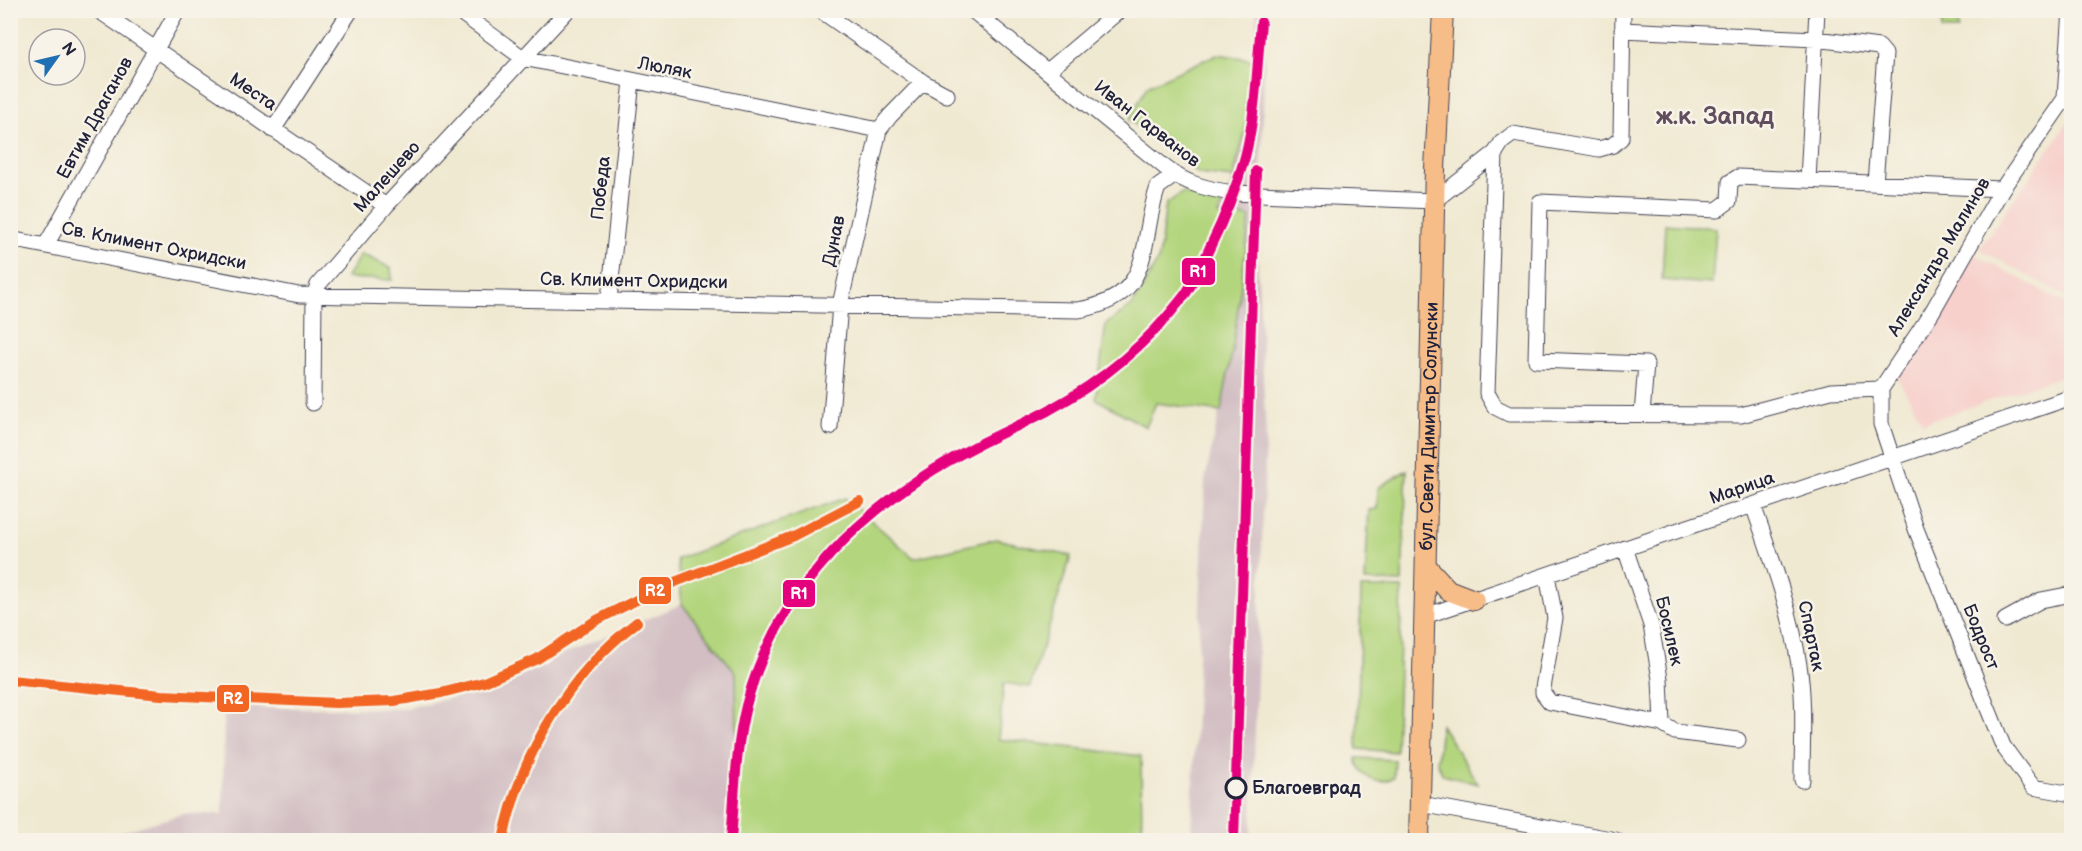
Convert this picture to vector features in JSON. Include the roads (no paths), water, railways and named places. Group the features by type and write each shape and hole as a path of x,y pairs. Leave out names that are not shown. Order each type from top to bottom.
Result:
{"main road":[{"name":"бул. Свети Димитър Солунски","path":"1419,840 1434,201 1443,10"},
{"path":"1426,566 1448,590 1474,600"}],"street":[{"name":"Места","path":"98,10 386,206"},
{"name":"Евтим Драганов","path":"46,244 178,10"},
{"path":"273,130 351,10"},
{"name":"Люляк","path":"456,10 523,58 879,130"},
{"name":"Малешево","path":"314,295 318,285 386,206 568,10"},
{"path":"820,10 923,82 947,95"},
{"name":"Иван Гарванов","path":"972,10 1189,184 1233,193 1434,201"},
{"path":"1048,70 1120,10"},
{"path":"1434,201 1495,153 1502,142 1514,134 1599,149 1614,145 1621,138 1623,10"},
{"path":"1808,180 1816,10"},
{"path":"2068,93 2071,10"},
{"path":"1622,30 1816,39 1879,47 1885,54 1875,183"},
{"name":"Победа","path":"609,299 632,81"},
{"name":"Дунав","path":"830,427 840,304 879,130 923,82"},
{"name":"Александър Малинов","path":"1881,389 1932,312 2002,189 2068,93"},
{"path":"1495,153 1487,393 1495,407 1509,414 1741,415 1831,391 1881,389 1881,424 1891,458"},
{"name":"Св. Климент Охридски","path":"10,238 299,295 609,299 1078,310 1109,302 1121,294 1138,274 1158,187 1175,175"},
{"path":"1642,415 1646,364 1536,360 1540,202 1717,210 1729,201 1730,182 1733,178 2002,189"},
{"path":"314,295 314,403"},
{"name":"Марица","path":"1425,616 2072,396"},
{"name":"Бодрост","path":"1891,458 1916,529 2003,746 2033,788 2072,794"},
{"name":"Спартак","path":"1753,505 1788,614 1799,665 1803,712 1802,780"},
{"name":"Босилек","path":"1625,548 1651,625 1660,678 1662,724"},
{"path":"1547,574 1556,612 1543,688 1546,699 1556,705 1662,724 1675,732 1738,740"},
{"path":"2005,620 2041,600 2072,594"},
{"path":"1421,804 1616,840"}],"place":[{"name":"Благоевград","path":"1236,788"}],"district":[{"name":"ж.к. Запад","path":"1715,116"}]}
